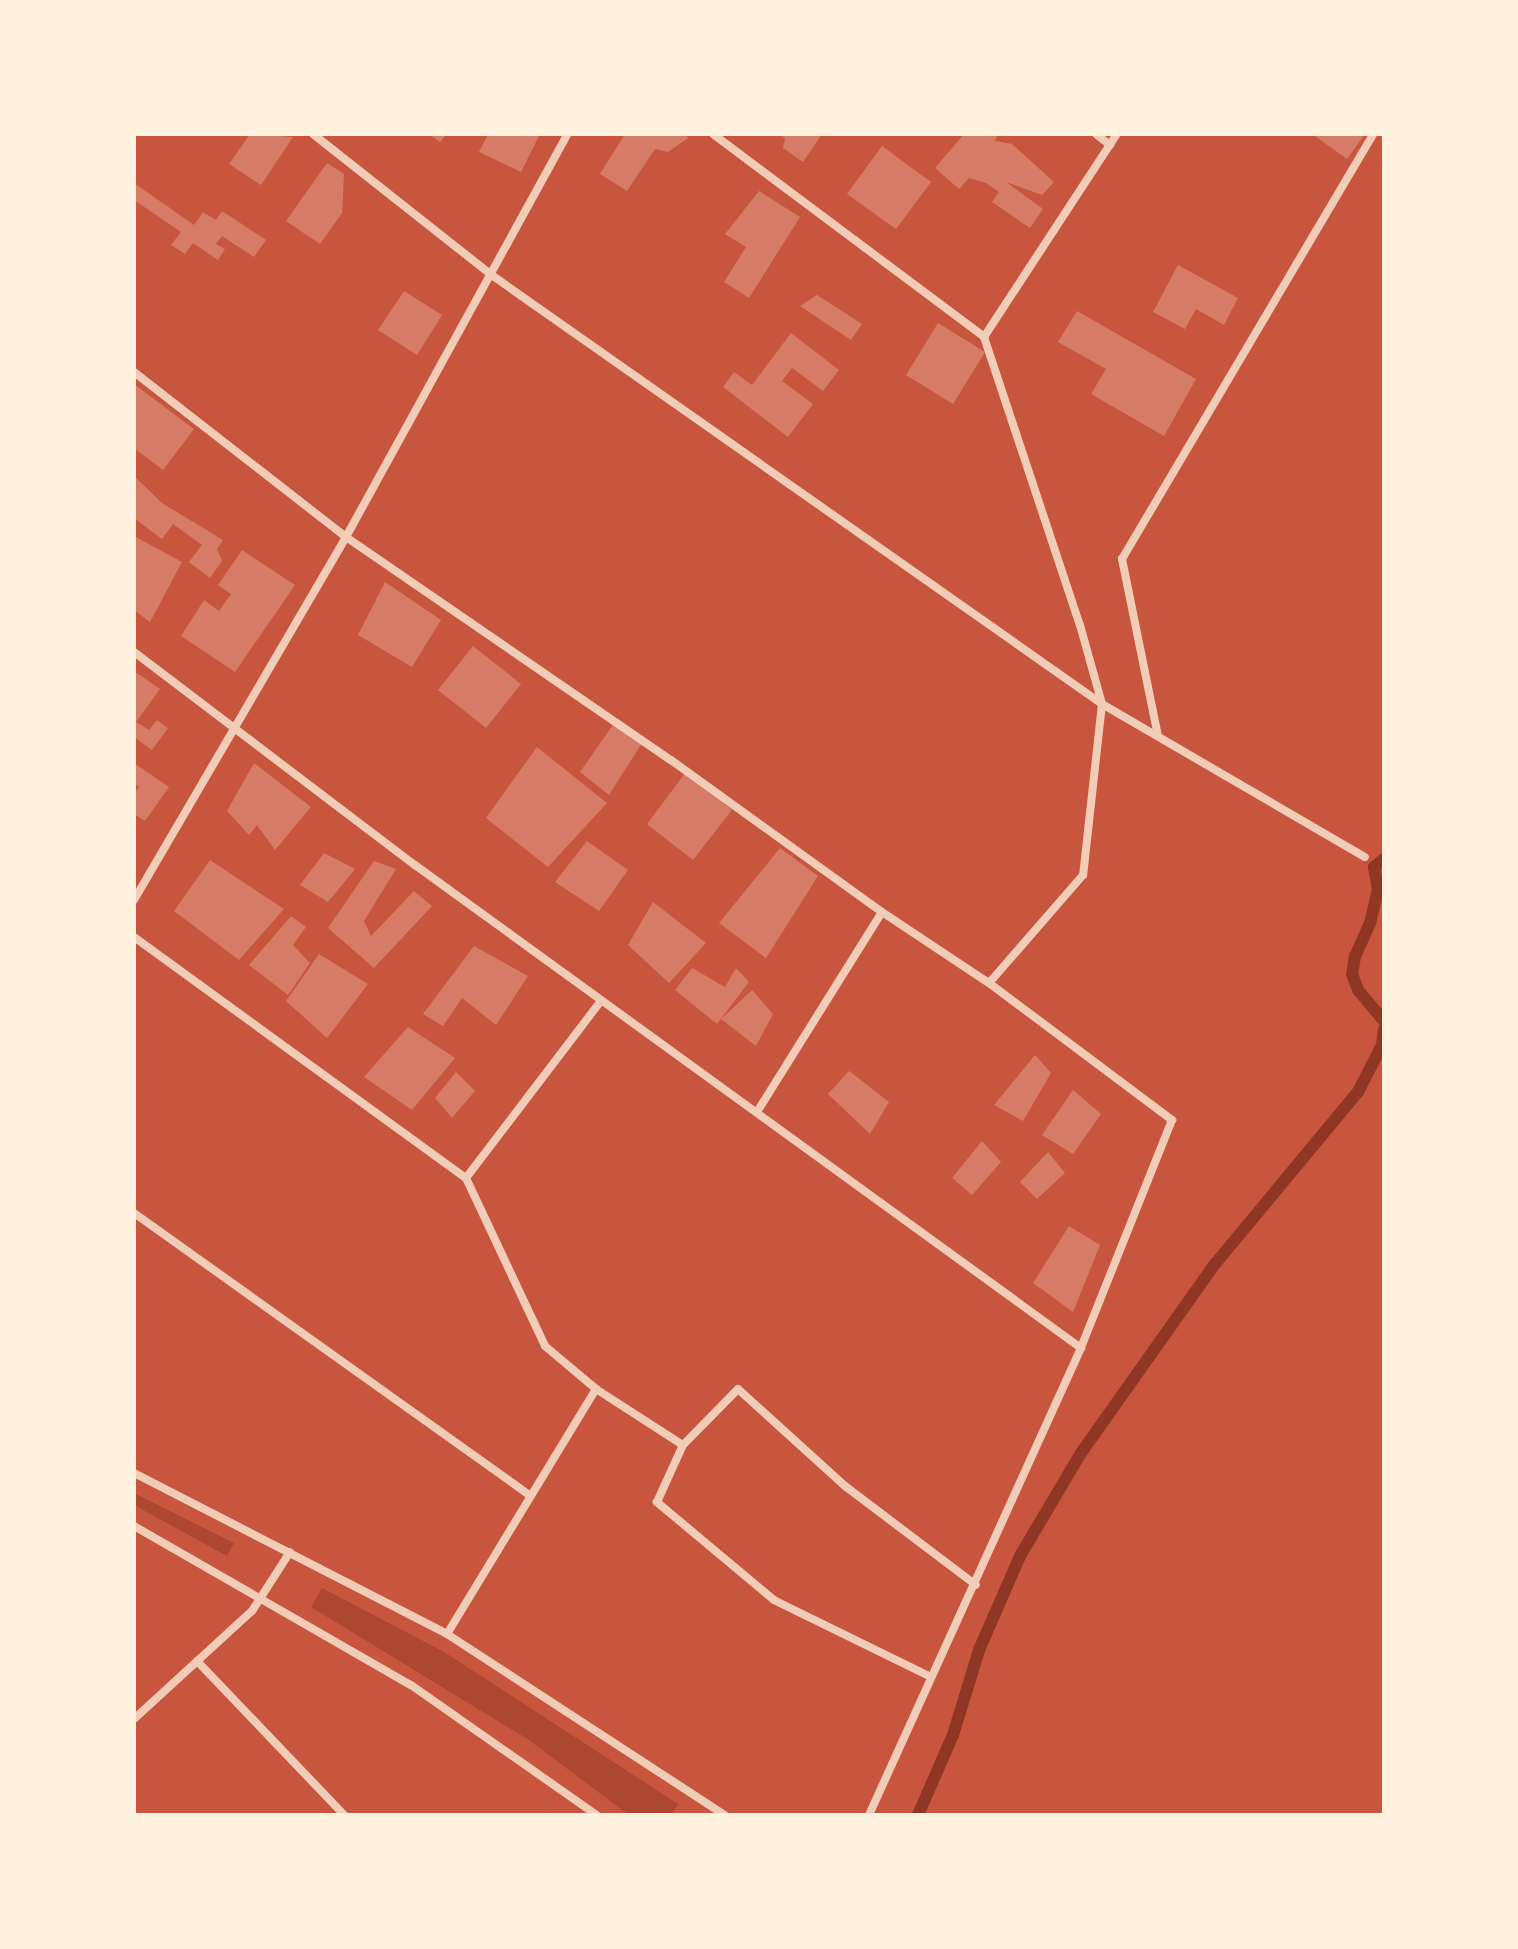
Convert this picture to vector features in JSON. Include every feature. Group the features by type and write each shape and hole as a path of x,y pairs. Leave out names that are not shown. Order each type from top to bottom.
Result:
{"street":[{"path":"313,134 493,276 1102,704 1365,857"},
{"path":"134,900 346,537 493,276 568,134"},
{"path":"713,134 984,337 1080,625 1102,704 1083,875 989,983"},
{"path":"1096,134 1110,145"},
{"path":"984,337 1117,134"},
{"path":"1158,736 1122,559 1373,134"},
{"path":"134,372 346,537 671,760 882,912 989,983 1172,1120 1081,1348 869,1815"},
{"path":"134,652 601,1001 1081,1348"},
{"path":"757,1112 882,912"},
{"path":"134,937 466,1178 545,1346 596,1389 683,1445"},
{"path":"466,1178 601,1001"},
{"path":"134,1213 529,1495"},
{"path":"447,1634 596,1389"},
{"path":"931,1677 774,1600 657,1502 683,1445 738,1389 845,1486 976,1585"},
{"path":"134,1473 447,1634 720,1814"},
{"path":"134,1526 411,1685 597,1815"},
{"path":"134,1719 262,1598 290,1552"},
{"path":"197,1661 344,1815"}],"shaded area":[{"path":"134,1493 234,1543 227,1556 134,1505"},
{"path":"322,1588 444,1652 678,1804 671,1815 629,1815 529,1740 311,1607"}],"building":[{"path":"250,134 293,137 261,185 229,164"},
{"path":"429,134 447,134 440,142"},
{"path":"488,134 540,134 521,172 479,152"},
{"path":"625,134 685,134 688,138 668,152 655,149 627,191 600,174"},
{"path":"779,134 822,134 803,162 783,148 785,138"},
{"path":"964,134 998,134 995,141 1012,144 1054,182 1042,195 1006,182 1043,209 1030,228 992,202 999,192 986,183 969,178 959,189 935,168"},
{"path":"1312,134 1365,134 1347,159"},
{"path":"882,146 931,182 896,229 847,194"},
{"path":"327,163 344,174 342,213 320,244 286,221"},
{"path":"134,183 194,225 203,212 216,220 222,211 266,240 254,257 222,236 216,244 225,249 218,260 193,243 185,254 171,245 181,232 134,200"},
{"path":"759,191 800,217 749,298 724,282 746,247 725,234"},
{"path":"1178,265 1238,298 1224,325 1196,309 1185,329 1153,312"},
{"path":"404,291 442,315 417,355 378,330"},
{"path":"817,295 862,324 851,340 800,306"},
{"path":"1077,311 1196,379 1164,436 1091,394 1106,369 1058,342"},
{"path":"938,323 985,352 953,404 906,375"},
{"path":"791,333 839,370 823,391 792,368 782,381 813,404 788,437 723,387 734,372 752,385"},
{"path":"134,384 194,429 163,470 134,448"},
{"path":"134,476 162,503 223,540 217,549 222,561 210,578 189,562 202,545 173,524 162,539 134,518"},
{"path":"134,536 182,562 150,622 134,610"},
{"path":"242,550 295,585 235,672 181,636 204,600 219,611 231,594 218,585"},
{"path":"385,582 441,620 412,667 358,635"},
{"path":"473,646 521,684 486,728 438,690"},
{"path":"134,671 160,689 136,722 149,730 157,720 168,728 152,750 134,737"},
{"path":"615,722 642,743 609,795 580,772"},
{"path":"537,747 607,803 548,867 486,818"},
{"path":"134,763 169,787 145,821 134,814 134,794 139,787 134,783"},
{"path":"254,763 311,807 275,850 257,825 249,835 227,811"},
{"path":"686,772 732,810 693,860 647,824"},
{"path":"587,841 628,870 599,911 555,882"},
{"path":"780,848 818,876 766,958 719,923"},
{"path":"324,853 355,869 328,902 300,885"},
{"path":"210,860 284,909 239,960 174,911"},
{"path":"374,861 396,869 364,921 371,936 414,891 432,906 374,968 328,928"},
{"path":"653,902 706,943 669,983 628,945"},
{"path":"291,916 306,927 293,945 310,963 288,995 249,965"},
{"path":"474,946 528,976 496,1025 462,998 443,1026 423,1014"},
{"path":"319,954 368,984 327,1038 286,1001"},
{"path":"692,968 725,987 736,968 749,982 717,1024 675,990"},
{"path":"752,990 773,1014 756,1046 721,1019"},
{"path":"408,1027 455,1058 412,1110 364,1077"},
{"path":"1035,1055 1051,1073 1023,1121 994,1105"},
{"path":"849,1071 889,1102 870,1134 828,1094"},
{"path":"456,1072 475,1091 452,1118 435,1098"},
{"path":"1073,1090 1101,1114 1073,1154 1042,1135"},
{"path":"982,1141 1001,1162 972,1195 952,1178"},
{"path":"1048,1152 1065,1173 1037,1199 1020,1182"},
{"path":"1069,1226 1100,1245 1073,1312 1033,1283"}],"waterway":[{"path":"1384,859 1374,867 1378,889 1352,974 1358,990 1384,1021"},
{"path":"918,1815 953,1735 979,1650 1020,1556 1081,1453 1215,1264 1358,1092 1382,1045 1384,1029"}]}
